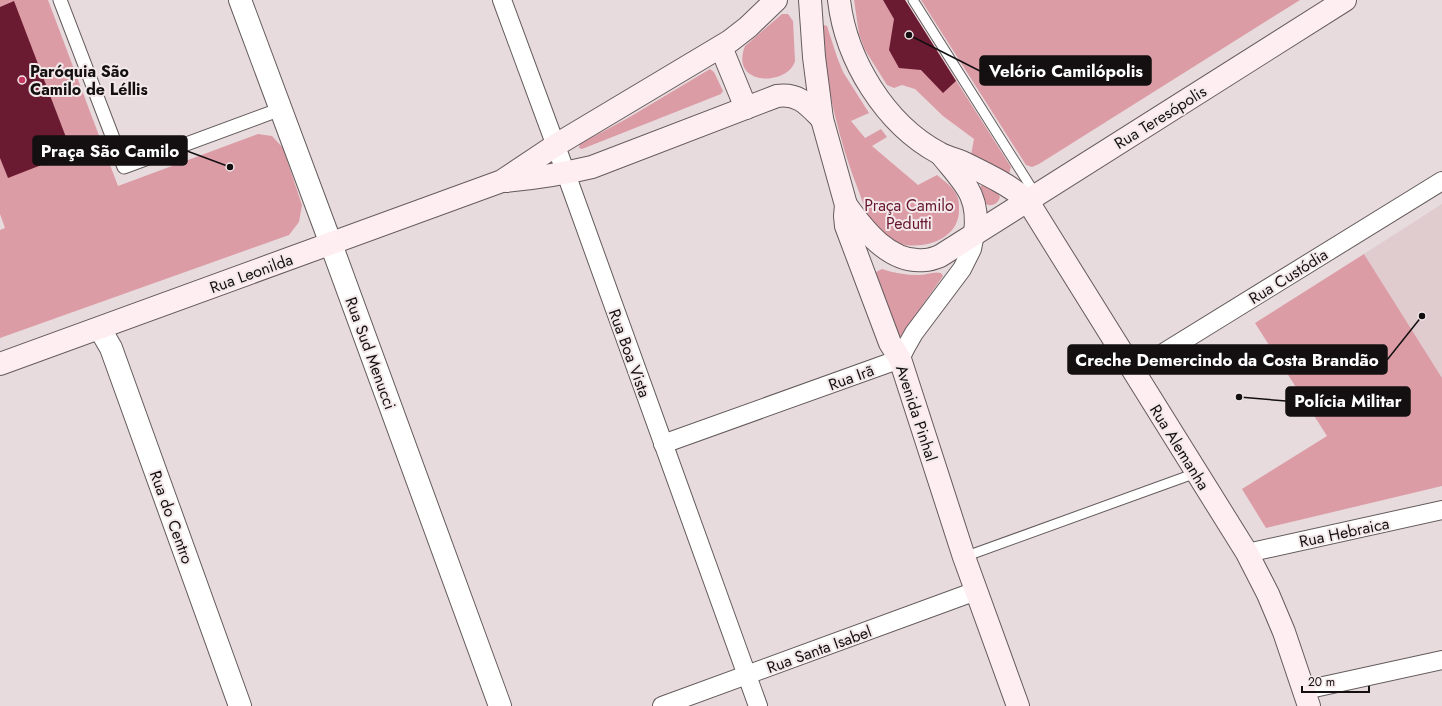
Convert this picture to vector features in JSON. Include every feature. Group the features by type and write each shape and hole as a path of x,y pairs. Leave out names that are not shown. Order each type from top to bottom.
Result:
{"main road":[{"path":"556,145 721,47 748,27 776,0"},
{"path":"810,0 814,57 822,119"},
{"path":"839,0 844,26 850,45 867,82 892,115 922,142 940,153 1032,198"},
{"name":"Rua Teresópolis","path":"846,205 858,223 881,245 895,255 911,260 925,260 940,256 1345,0"},
{"path":"721,47 746,108"},
{"path":"566,173 592,167 777,96 794,96 808,105 822,119"},
{"name":"Avenida Pinhal","path":"822,119 846,205 845,216 850,238 890,342 900,360 964,557 1018,706"},
{"name":"Rua Leonilda","path":"0,364 100,329 502,181 556,145"},
{"path":"940,153 971,194 975,204 976,214 974,234"},
{"name":"Rua Leonilda","path":"502,181 540,178 566,173"},
{"name":"Rua Alemanha","path":"1032,198 1134,371 1247,553 1268,594 1282,626 1307,698"}],"street":[{"path":"60,0 124,167 281,109"},
{"name":"Rua Sud Menucci","path":"240,0 332,244 500,706"},
{"name":"Rua Boa Vista","path":"502,0 556,145 758,706"},
{"name":"Rua Custódia","path":"1134,371 1442,181"},
{"path":"900,360 914,333 962,269 972,249 974,234"},
{"name":"Rua do Centro","path":"100,329 111,348 240,706"},
{"name":"Rua Irã","path":"663,444 900,360"},
{"name":"Rua Hebraica","path":"1247,553 1442,510"},
{"name":"Rua Santa Isabel","path":"662,706 976,592"},
{"path":"1307,698 1442,660"}],"lane":[{"path":"913,0 1032,198"},
{"path":"964,557 1196,473"}],"shaded area":[{"path":"1442,204 1442,378 1364,254"}],"green space":[{"path":"0,0 48,0 118,186 258,134 272,136 283,148 302,205 299,222 289,235 0,338 0,230 5,228 0,214"},
{"path":"854,0 905,0 1011,167 1009,174 971,155 974,139 943,116 915,89 902,85 894,88 887,85 865,50 859,34"},
{"path":"921,0 1300,0 1032,167 1026,165"},
{"path":"782,14 788,14 793,21 795,61 790,69 782,75 772,78 761,78 752,75 745,69 742,59 745,46"},
{"name":"Praça Camilo Pedutti","path":"824,25 827,26 843,72 869,113 851,121 865,138 881,129 887,137 872,146 918,185 937,175 950,186 956,194 959,203 958,219 954,228 940,240 921,245 898,243 889,239 880,232 869,217 845,152 829,90 820,27"},
{"path":"710,69 714,72 723,91 721,94 582,149 579,148 580,144 628,118"},
{"name":"Praça Camilo Pedutti","path":"982,185 996,191 1000,197 996,203 992,205 985,204 980,187"},
{"path":"1364,254 1442,378 1442,486 1266,528 1242,489 1327,436 1255,323"},
{"path":"882,269 909,275 941,273 943,276 900,337 897,337 874,273"}],"building":[{"path":"883,0 905,0 956,81 943,93 921,70 899,68 889,50 894,19"},
{"name":"Paróquia São Camilo de Léllis","path":"14,1 72,153 8,178 0,158 0,7"}],"place":[{"name":"Velório Camilópolis","path":"909,35"},
{"name":"Paróquia São Camilo de Léllis","path":"22,80"},
{"name":"Praça São Camilo","path":"230,167"},
{"name":"Creche Demercindo da Costa Brandão","path":"1422,316"},
{"name":"Polícia Militar","path":"1239,397"}]}
